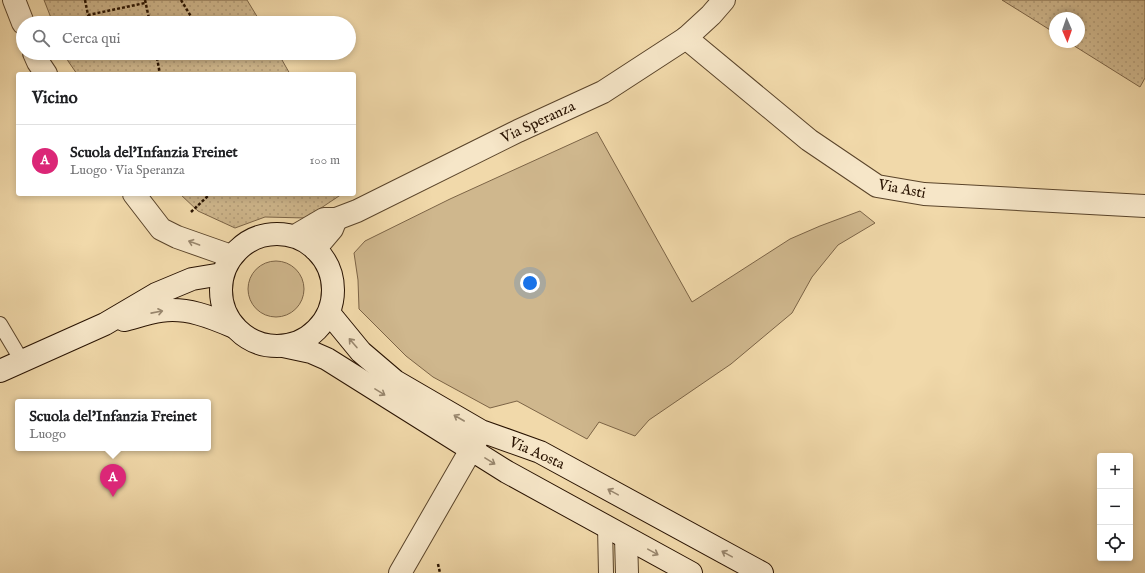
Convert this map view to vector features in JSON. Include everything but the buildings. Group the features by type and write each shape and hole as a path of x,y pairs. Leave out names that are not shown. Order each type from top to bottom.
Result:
{"street":[{"path":"14,0 20,16"},
{"name":"Via Speranza","path":"295,236 324,219 336,219 357,211 518,131 602,92 686,38 711,15 724,0"},
{"name":"Via Asti","path":"686,38 809,140 878,186 924,194 1145,206"},
{"path":"37,60 45,72"},
{"path":"136,196 162,229 227,265"},
{"path":"315,249 332,229 336,219"},
{"path":"105,324 162,311 183,311 207,316 234,327 248,338 265,345 283,346 297,342 310,336 321,325 329,313 333,295 332,276 324,258 311,244 295,236 278,233 260,236 244,244 227,265 220,292 224,311 234,327"},
{"path":"0,371 105,324 156,294 227,265"},
{"name":"Via Aosta","path":"329,313 361,352 395,381 476,440 507,472 691,573"},
{"name":"Via Aosta","path":"283,346 310,352 327,359 476,440 540,452 762,573"},
{"path":"400,573 476,440"},
{"path":"626,538 627,573"}],"lane":[{"path":"0,324 22,361"},
{"path":"605,527 606,573"}],"path":[{"path":"85,0 88,15 145,2 148,16"},
{"path":"181,0 191,16"},
{"path":"157,60 160,72"},
{"path":"186,217 208,196"}],"shaded area":[{"path":"44,0 247,0 257,16 50,16"},
{"path":"1002,0 1145,0 1145,78 1140,87 1078,48 1085,48 1085,12 1049,12 1049,29"},
{"path":"282,60 289,72 76,72 68,61"},
{"path":"597,132 692,302 790,239 820,226 860,211 875,223 838,245 812,277 792,313 731,364 649,420 635,436 599,422 587,439 517,401 490,408 433,377 406,356 359,309 358,280 354,253 365,241 450,199"},
{"path":"182,196 339,196 306,218 265,217 235,228 198,211"},
{"path":"270,261 282,261 292,265 300,273 304,283 304,295 300,305 292,313 282,317 270,317 260,313 252,305 248,295 248,283 252,273 260,265"}],"place":[{"name":"Scuola del'Infanzia Freinet","path":"113,497"}]}
